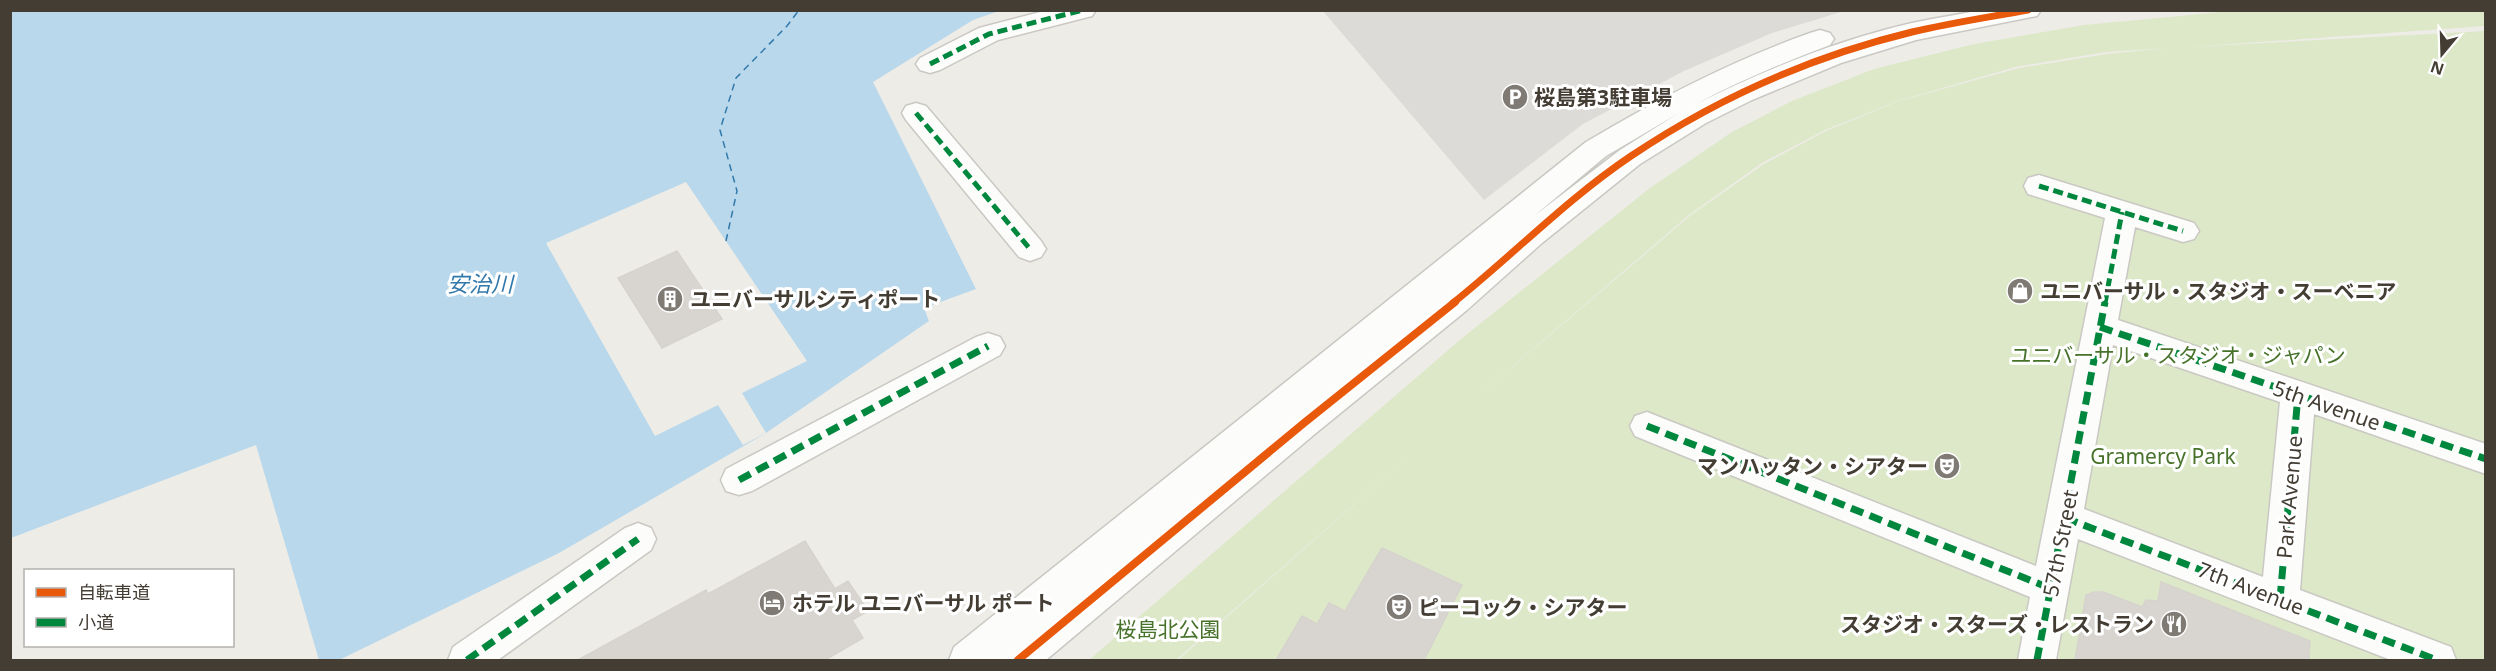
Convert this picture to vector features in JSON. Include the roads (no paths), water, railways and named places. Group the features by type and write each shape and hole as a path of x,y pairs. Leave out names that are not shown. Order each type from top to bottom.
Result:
{"street":[{"path":"930,64 989,34 1083,10"},
{"path":"968,660 1596,149 1659,110 1774,54 1838,32 1920,10"},
{"path":"1018,660 1304,423 1456,301 1531,234 1630,157 1696,116 1831,57 1912,32 2028,10"},
{"path":"916,113 1030,249"},
{"path":"2039,186 2182,231"},
{"name":"57th Street","path":"2037,660 2122,212"},
{"name":"5th Avenue","path":"2100,327 2486,459"},
{"path":"739,480 988,346"},
{"name":"Park Avenue","path":"2280,599 2298,395"},
{"path":"1647,426 2052,589"},
{"name":"7th Avenue","path":"2065,518 2437,660"},
{"path":"467,660 639,539"}],"water":[{"name":"安治川","path":"11,11 999,11 973,20 873,82 976,289 924,308 929,321 766,433 559,553 339,660 319,660 256,445 11,538"}],"place":[{"name":"桜島第3駐車場","path":"1515,97"},
{"name":"ユニバーサル・スタジオ・スーベニア","path":"2020,291"},
{"name":"ユニバーサルシティポート","path":"670,299"},
{"name":"マンハッタン・シアター","path":"1947,466"},
{"name":"ホテル ユニバーサル ポート","path":"772,603"},
{"name":"ピーコック・シアター","path":"1399,607"},
{"name":"スタジオ・スターズ・レストラン","path":"2174,624"}],"park label":[{"name":"ユニバーサル・スタジオ・ジャパン","path":"2178,355"},
{"name":"Gramercy Park","path":"2163,456"},
{"name":"桜島北公園","path":"1168,629"}]}
